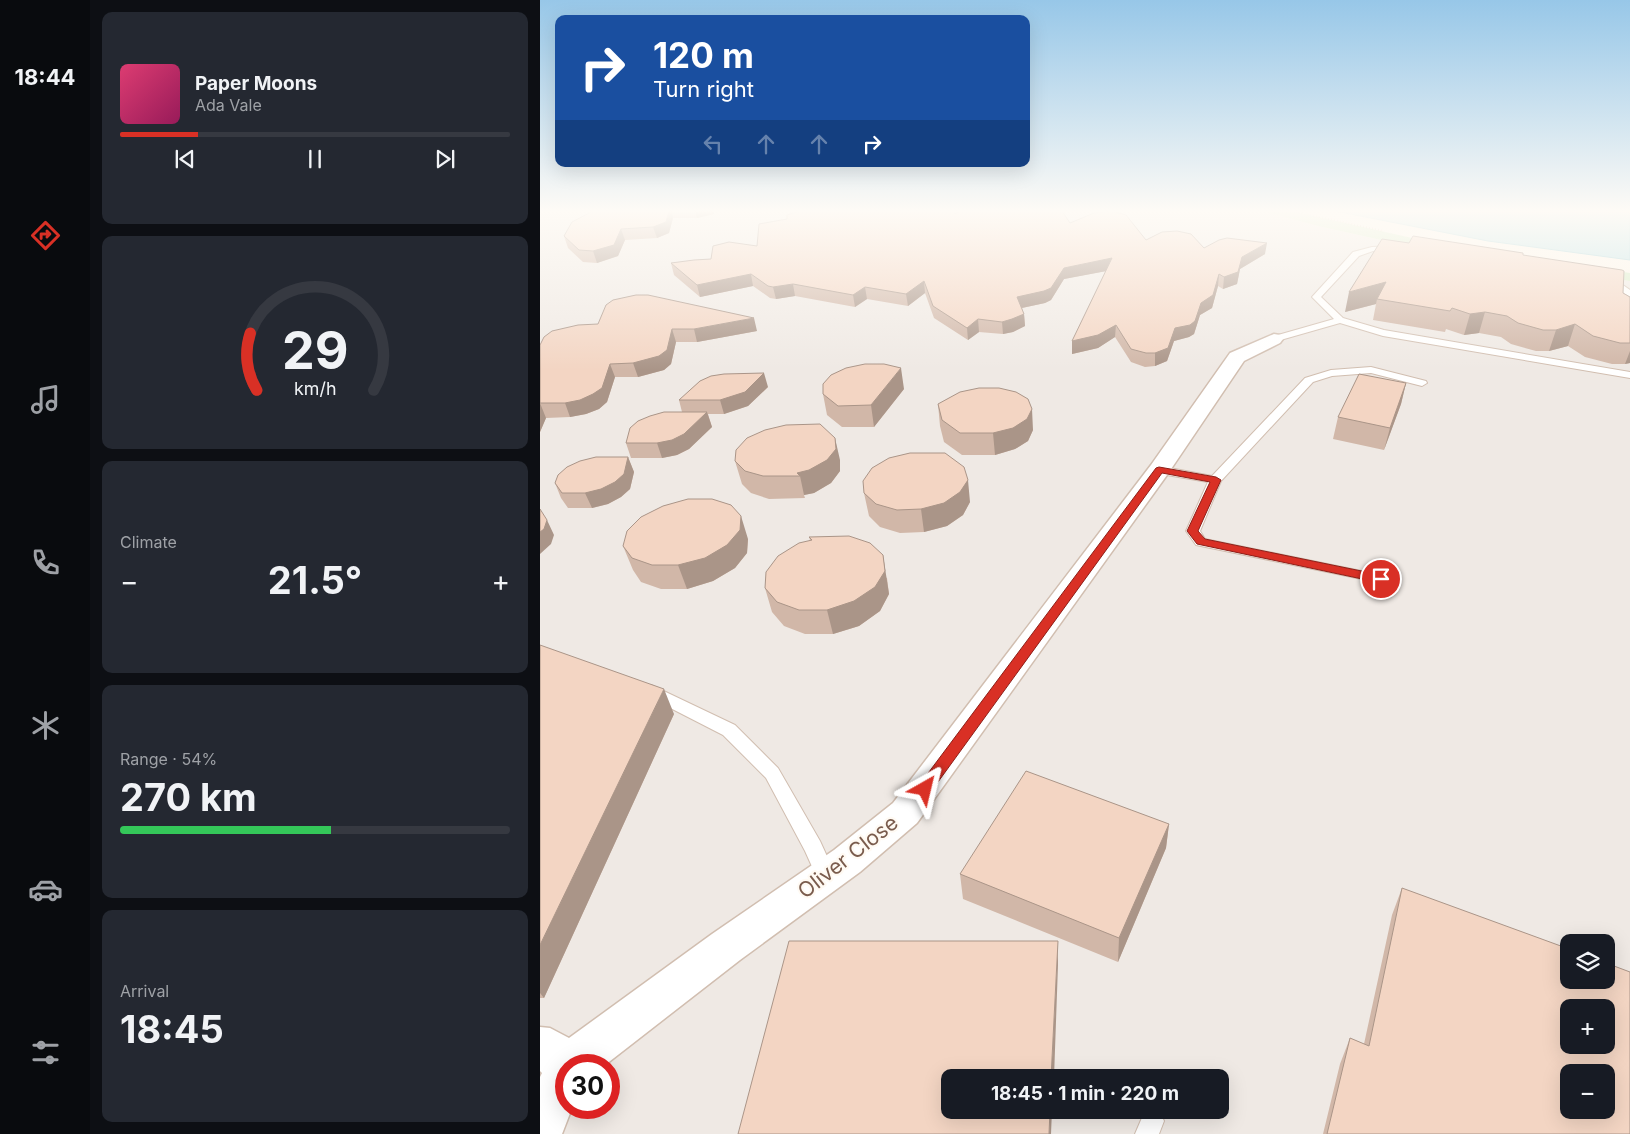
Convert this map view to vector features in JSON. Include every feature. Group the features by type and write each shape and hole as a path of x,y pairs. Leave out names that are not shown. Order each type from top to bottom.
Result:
{"street":[{"name":"Oliver Close","path":"583,1054 726,947 826,876 905,813 1159,470 1237,357 1274,339"},
{"path":"540,1049 550,1050 555,1055"},
{"path":"540,1131 555,1095"}],"lane":[{"path":"1347,264 1316,297 1340,320 1383,333 1630,375"},
{"path":"1598,282 1617,285 1630,294"},
{"path":"1274,339 1340,320"},
{"path":"1381,579 1201,542 1193,531 1216,480 1309,380 1331,373 1371,370 1422,383"},
{"path":"1159,470 1216,480"},
{"path":"637,686 729,730 772,773 826,876"}],"shaded area":[{"path":"540,264 1514,264 1630,281 1630,1134 540,1134"}],"green space":[{"path":"1514,264 1570,264 1630,273 1630,281"}],"building":[{"path":"672,264 1084,264 1064,268 1051,288 1017,297 1024,314 1002,322 978,319 967,328 933,306 924,281 906,294 865,287 853,295 793,284 768,286 751,274 697,285"},
{"path":"1109,264 1240,264 1238,272 1224,277 1219,274 1213,295 1201,303 1195,321 1190,325 1175,328 1168,348 1155,353 1131,349 1116,325 1098,335 1072,341"},
{"path":"1366,264 1582,264 1622,270 1624,271 1623,293 1630,297 1630,343 1620,343 1593,336 1575,324 1556,330 1543,330 1518,323 1507,316 1485,312 1470,314 1452,308 1450,311 1377,299 1386,282 1349,292"},
{"path":"636,295 648,295 754,318 694,329 672,329 667,350 659,356 633,363 610,364 602,388 593,394 580,400 565,403 540,403 540,345 544,337 552,331 578,325 598,324 606,305 613,300"},
{"path":"865,364 884,364 901,368 871,405 838,406 823,394 823,384 831,375 846,368"},
{"path":"764,373 745,392 720,400 679,400 700,381 711,376"},
{"path":"1359,374 1406,383 1390,428 1338,417"},
{"path":"979,388 999,388 1016,392 1028,399 1032,409 1027,419 1013,428 993,433 960,433 942,420 938,404 960,392"},
{"path":"664,412 707,412 684,434 672,440 657,443 626,443 630,428 638,421"},
{"path":"820,424 835,438 836,449 827,460 809,470 797,473 800,476 763,476 745,471 735,461 736,450 747,438 765,430 786,425"},
{"path":"910,453 945,453 964,467 968,480 960,492 944,503 921,509 897,510 876,504 864,493 863,481 872,468 889,458"},
{"path":"596,457 628,457 624,474 615,482 601,489 585,493 562,493 555,483 558,475 567,467"},
{"path":"688,499 712,499 731,505 741,516 740,530 727,545 705,558 678,565 652,565 632,558 623,546 627,531 641,517 663,506"},
{"path":"540,509 547,520 544,529 540,532"},
{"path":"849,536 870,543 883,555 885,571 875,587 854,601 827,610 799,610 777,602 765,588 766,572 778,556 799,543 812,540 809,537"},
{"path":"540,645 664,689 540,945"},
{"path":"1026,771 1169,824 1119,938 960,874"},
{"path":"1402,888 1560,946 1560,989 1615,989 1615,966 1630,972 1630,1134 1327,1134 1350,1038 1369,1046"},
{"path":"789,941 1058,941 1051,1069 941,1069 941,1119 1050,1119 1049,1134 738,1134"}],"route":[{"path":"925,789 1159,470 1216,480 1193,531 1201,542 1381,579"}]}
